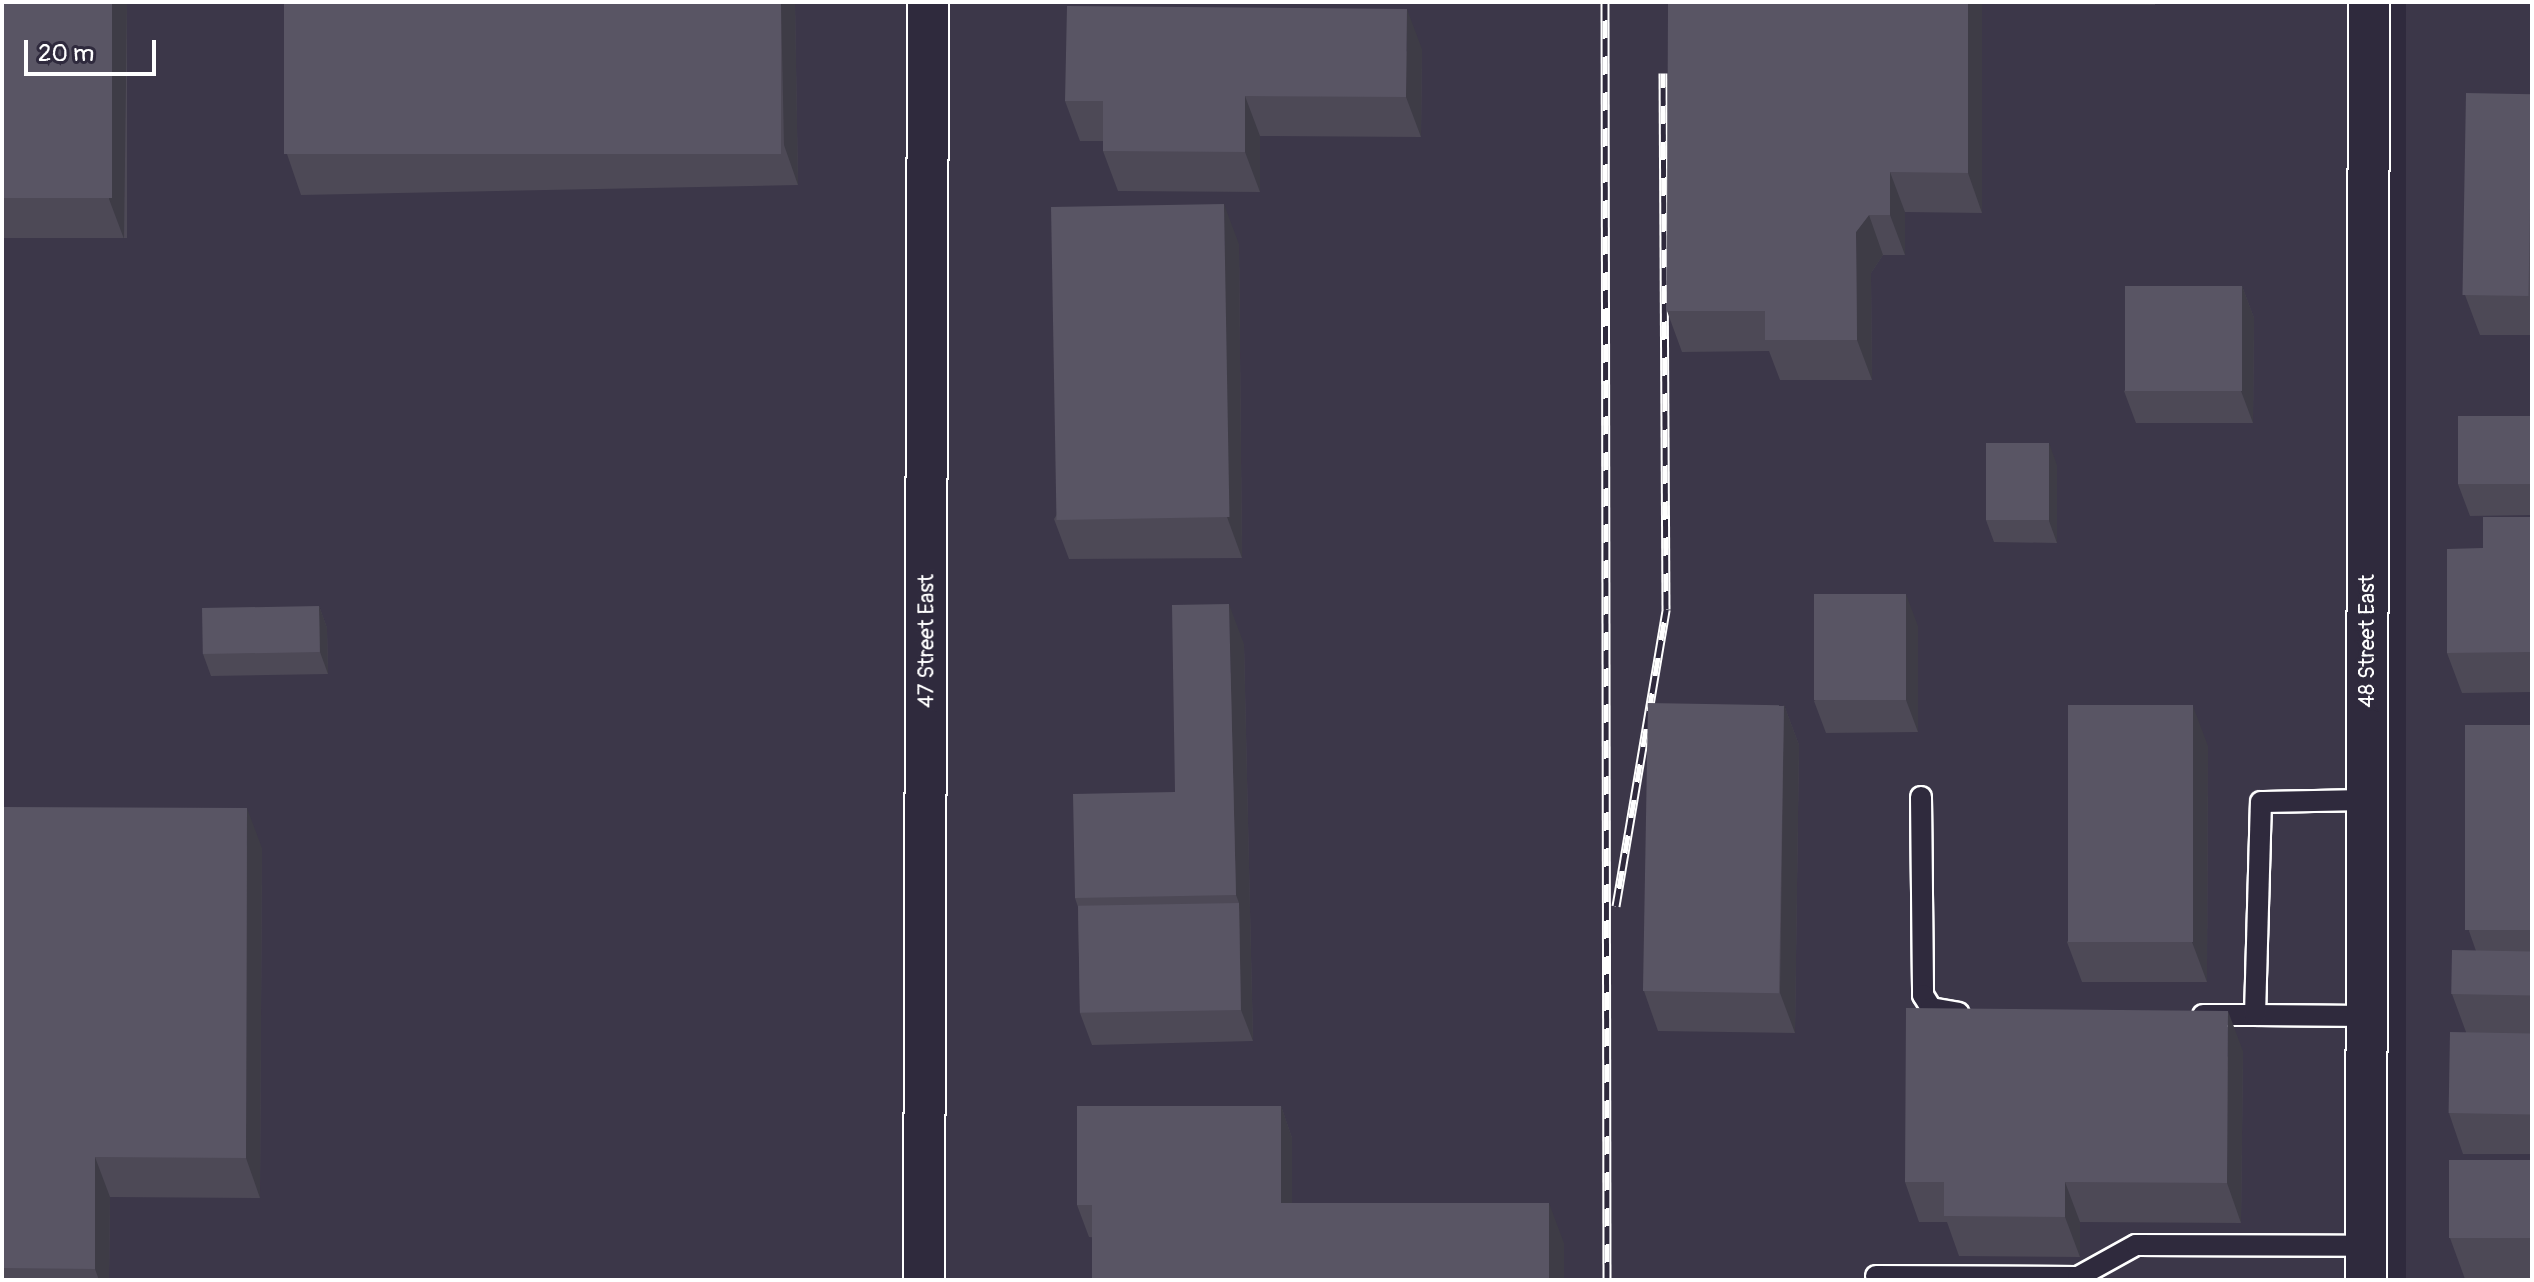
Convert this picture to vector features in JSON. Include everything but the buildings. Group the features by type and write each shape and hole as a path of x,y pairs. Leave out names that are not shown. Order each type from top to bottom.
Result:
{"street":[{"name":"47 Street East","path":"924,1280 928,2"},
{"name":"48 Street East","path":"2366,1263 2369,2"}],"lane":[{"path":"1921,797 1923,995 1943,1013 1989,1013"},
{"path":"2255,1015 2261,802 2367,800"},
{"path":"2185,1015 2367,1016"},
{"path":"1876,1276 2078,1277 2136,1245 2366,1263"}],"shaded area":[{"path":"2,2 2369,2 2369,1280 2,1280"},
{"path":"2406,2 2532,2 2532,1280 2406,1280"}],"railway":[{"path":"1605,2 1607,1280"},
{"path":"1616,906 1666,609 1663,73"}]}
